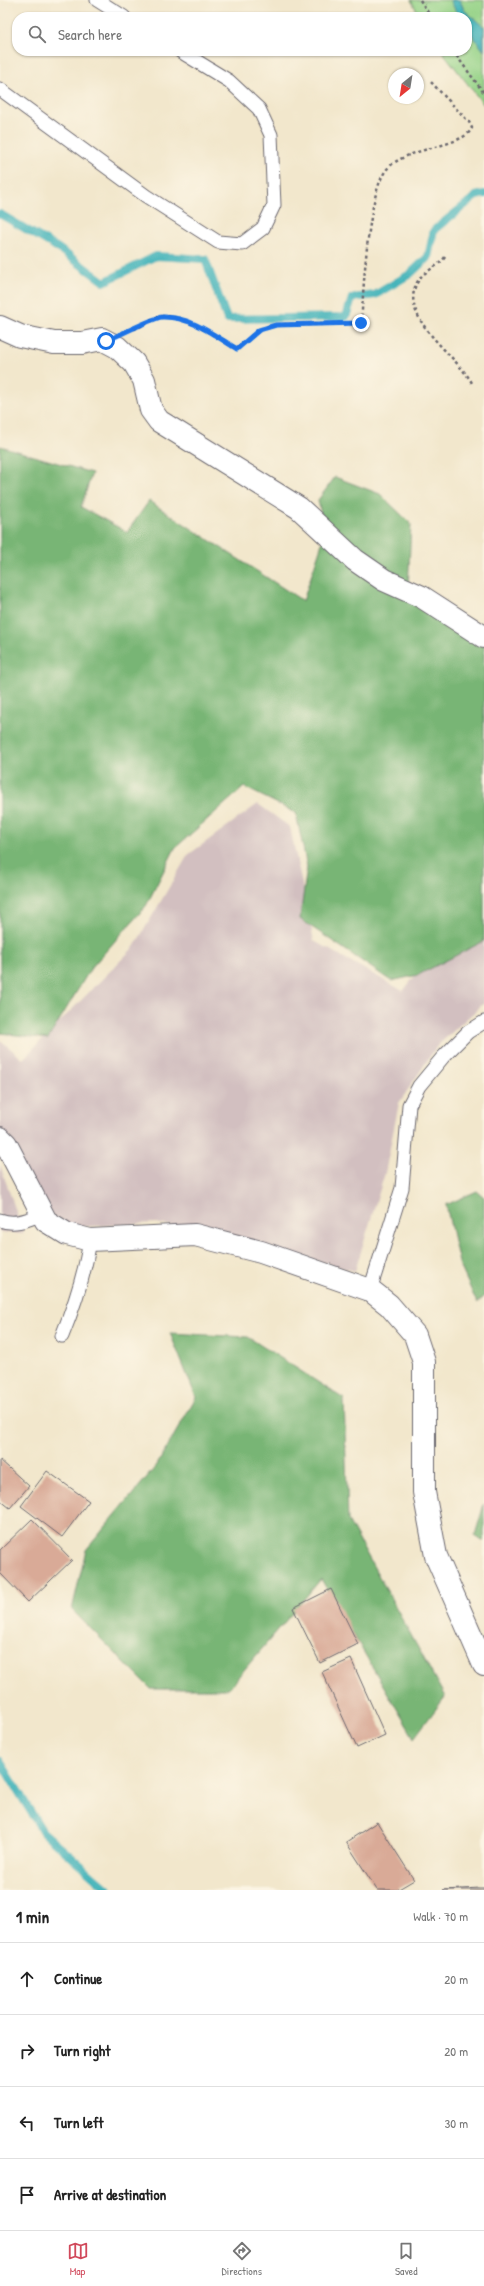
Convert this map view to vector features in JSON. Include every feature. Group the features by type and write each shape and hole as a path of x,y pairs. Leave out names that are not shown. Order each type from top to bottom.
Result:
{"street":[{"path":"0,327 20,336 54,343 82,343 94,339 106,341 117,347 134,363 144,380 150,410 159,421 299,508 355,560 384,580 422,597 484,637"},
{"path":"0,1138 6,1144 46,1221 67,1234 90,1240 195,1235 260,1252 370,1290 389,1305 415,1335 424,1362 424,1492 436,1556 484,1665"}],"lane":[{"path":"97,0 116,12"},
{"path":"0,89 153,200 218,242 242,244 263,228 274,205 271,135 259,109 229,81 188,56"},
{"path":"370,1290 402,1188 409,1105 419,1086 443,1057 468,1032 484,1022"},
{"path":"0,1220 6,1222 20,1222 43,1214"},
{"path":"62,1336 75,1306 86,1267 90,1240"}],"path":[{"path":"420,0 428,12"},
{"path":"457,56 484,93"},
{"path":"106,341 160,317 186,320 210,332 237,349 259,330 276,325 361,323 373,202 380,180 387,169 402,156 463,138 472,128 469,122 430,81"},
{"path":"445,257 441,263 418,281 413,298 414,310 425,327 466,372 472,383"}],"shaded area":[{"path":"258,804 290,827 314,941 403,991 458,922 484,919 484,1003 437,1046 399,1103 385,1173 355,1271 226,1236 156,1223 72,1227 52,1215 0,1133 0,1040 23,1059 134,947 188,855"},
{"path":"0,1165 24,1234 0,1232"}],"green space":[{"path":"411,0 484,0 484,105 446,56 472,56 472,12 417,12"},
{"path":"0,446 92,473 81,507 127,532 149,501 303,601 325,534 318,500 335,477 380,494 411,524 408,591 484,644 484,941 418,975 391,981 300,919 307,867 296,813 244,787 175,848 146,906 91,968 48,1039 0,1033"},
{"path":"477,1191 484,1197 484,1297 477,1303 459,1263 446,1205"},
{"path":"170,1333 248,1337 344,1399 348,1520 445,1697 414,1738 321,1579 228,1689 151,1689 72,1610 86,1550 157,1465 196,1397"},
{"path":"484,1504 484,1541 475,1535"}],"water":[{"path":"450,0 460,0 466,12 456,12"},
{"path":"472,17 484,27 484,51 472,35"}],"building":[{"path":"0,1460 29,1486 10,1508 0,1500"},
{"path":"47,1471 89,1501 62,1537 21,1506"},
{"path":"32,1519 72,1560 28,1602 0,1573 0,1550"},
{"path":"331,1589 358,1644 320,1663 293,1608"},
{"path":"351,1659 385,1735 357,1748 322,1672"},
{"path":"377,1822 414,1880 397,1890 377,1890 346,1842"},
{"path":"484,1888 484,1890 443,1890"}],"waterway":[{"path":"0,214 58,248 104,282 156,256 205,259 227,319 346,317 352,298 375,295 410,274 428,257 434,230 476,196 484,194"},
{"path":"0,1761 43,1832 109,1890"}],"route":[{"path":"106,341 160,317 186,320 210,332 237,349 259,330 276,325 361,323"}]}
